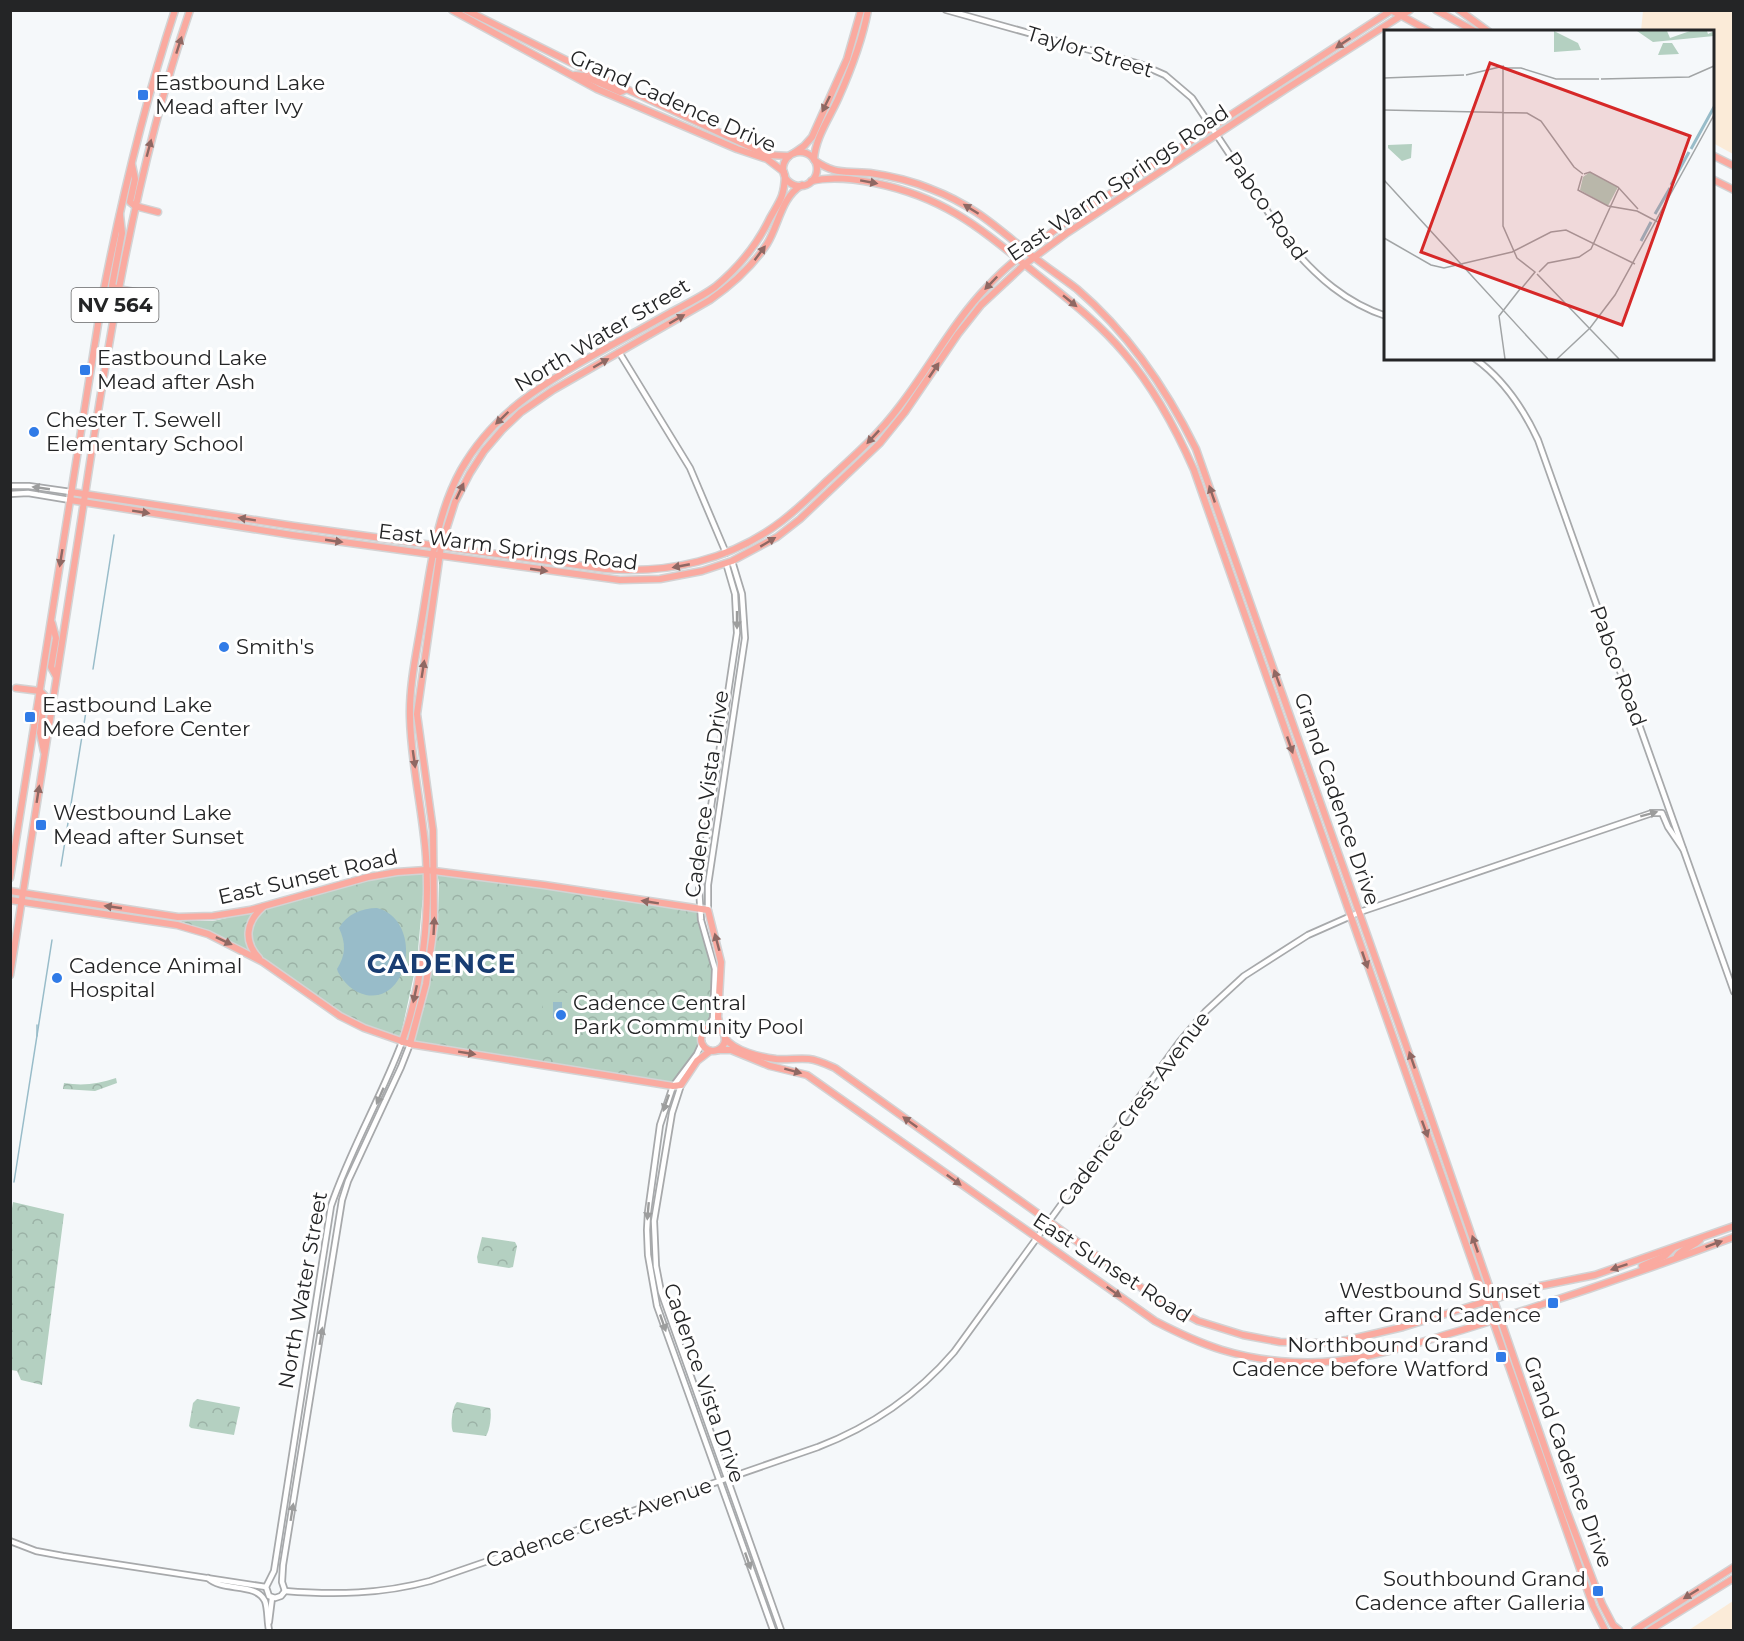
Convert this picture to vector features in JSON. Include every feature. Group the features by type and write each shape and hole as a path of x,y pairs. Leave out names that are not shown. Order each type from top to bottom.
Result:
{"main road":[{"name":"NV 564","path":"10,878 102,299 132,160 175,10"},
{"name":"NV 564","path":"10,975 118,289 135,206 167,80 190,10"},
{"name":"Grand Cadence Drive","path":"452,10 571,75 622,100 766,159 784,174"},
{"name":"Grand Cadence Drive","path":"466,10 768,155 791,155"},
{"name":"North Water Street","path":"402,1042 410,1016 421,960 426,901 426,870 410,717 412,682 448,499 460,471 494,426 532,393 706,293 742,261 781,201 784,165 791,155 812,137 847,59 861,10"},
{"path":"811,181 816,171 814,160 818,138 858,54 868,10"},
{"path":"1372,24 1375,19 1375,10"},
{"name":"East Warm Springs Road","path":"71,492 606,569 635,571 679,567 726,553 754,540 793,513 873,437 899,407 964,314 988,285 1017,258 1212,129 1410,10"},
{"path":"1436,10 1472,30"},
{"path":"1459,10 1487,30"},
{"path":"1392,11 1427,30"},
{"name":"East Warm Springs Road","path":"70,500 436,556 620,580 660,579 688,575 729,562 765,544 789,528 866,457 905,412 958,334 981,305 1025,264 1217,135 1392,11"},
{"path":"571,75 584,76 620,92 627,89"},
{"path":"791,155 805,153 814,160"},
{"path":"1714,156 1734,166"},
{"path":"132,160 135,178 130,202 135,206 158,212"},
{"name":"Grand Cadence Drive","path":"814,160 830,170 893,177 939,192 992,221 1026,251 1078,290 1111,322 1164,391 1185,427 1204,471 1494,1299 1496,1319"},
{"path":"1117,201 1115,197 1118,194 1149,173 1151,168"},
{"path":"784,174 792,183 802,185"},
{"name":"Grand Cadence Drive","path":"811,181 826,178 847,179 901,188 916,193 963,217 1088,316 1125,353 1176,429 1194,470 1486,1302 1496,1319 1563,1510 1593,1606 1605,1630"},
{"path":"1714,180 1734,190"},
{"name":"North Water Street","path":"438,546 459,492 476,463 501,430 542,397 710,300 734,283 760,255 773,234 789,196 811,181"},
{"path":"120,208 122,233 112,283 114,288 140,293"},
{"path":"710,300 737,274 742,261"},
{"path":"619,352 624,344 640,334 645,327"},
{"path":"215,523 216,514"},
{"path":"729,562 754,540"},
{"path":"688,575 721,560 726,553"},
{"name":"North Water Street","path":"410,1044 426,984 434,925 433,830 417,714 436,556"},
{"path":"51,619 56,638 51,667 57,677"},
{"path":"16,688 40,691 45,696 40,733 44,755"},
{"name":"East Sunset Road","path":"10,891 184,918 213,916 263,907 375,876 435,870 708,910"},
{"name":"East Sunset Road","path":"10,900 186,927 222,940 263,962 340,1016 402,1042 673,1086 681,1085"},
{"path":"263,907 252,919 248,932 250,946 263,962"},
{"name":"Cadence Vista Drive","path":"708,910 721,963 718,1017 723,1034"},
{"path":"715,1028 723,1034 723,1045 718,1050 710,1051 702,1043 702,1035 707,1029 715,1028"},
{"name":"East Sunset Road","path":"723,1034 728,1042 738,1048 764,1057 810,1059 835,1068 1153,1296 1198,1321 1243,1335 1270,1340 1326,1343 1368,1337 1530,1288 1595,1275 1734,1226"},
{"name":"East Sunset Road","path":"718,1050 732,1050 771,1066 807,1075 1155,1321 1223,1352 1294,1362 1352,1360 1392,1351 1496,1319 1734,1237"},
{"name":"Cadence Vista Drive","path":"681,1085 697,1061 710,1051"},
{"path":"1676,1257 1703,1237"},
{"path":"1635,1272 1647,1263 1665,1256 1672,1248"},
{"name":"Grand Cadence Drive","path":"1563,1510 1602,1604 1613,1625 1619,1630"},
{"path":"1635,1630 1734,1567"},
{"path":"1650,1630 1734,1578"}],"street":[{"name":"Taylor Street","path":"946,10 1140,64 1165,75 1192,98 1212,129"},
{"name":"Pabco Road","path":"1212,129 1290,245 1307,266 1331,288 1357,304 1384,315"},
{"path":"619,352 690,468 726,553"},
{"name":"Pabco Road","path":"1476,360 1508,390 1523,410 1538,440 1734,992"},
{"name":"East Warm Springs Road","path":"10,486 29,486 71,492"},
{"name":"East Warm Springs Road","path":"10,494 28,493 70,500"},
{"name":"Cadence Vista Drive","path":"707,1029 713,1018 715,969 699,910 699,887 736,633 736,601 729,562"},
{"name":"Cadence Vista Drive","path":"708,910 708,885 744,638 742,594 729,562"},
{"name":"Cadence Crest Avenue","path":"285,1591 355,1594 419,1584 727,1479 840,1438 868,1424 902,1402 933,1375 954,1352 1180,1041 1205,1012 1244,976 1308,935 1360,912 1595,831 1659,812 1664,816 1668,827 1683,849"},
{"name":"North Water Street","path":"270,1581 274,1569 331,1206 341,1178 402,1042"},
{"name":"Cadence Vista Drive","path":"702,1043 697,1054 673,1086 662,1116 648,1212 648,1255 657,1306 772,1630"},
{"name":"North Water Street","path":"282,1582 339,1213 348,1181 410,1044"},
{"name":"Cadence Vista Drive","path":"681,1085 672,1113 654,1221 656,1266 666,1310 781,1630"},
{"path":"739,1536 747,1537"},
{"path":"11,1543 56,1555 266,1587"},
{"path":"208,1578 214,1584 249,1590 261,1595 266,1605 269,1630"},
{"path":"278,1580 282,1582 285,1591 281,1596 272,1598 267,1593 266,1587 270,1581 278,1580"},
{"path":"766,1592 762,1601 778,1623"},
{"path":"269,1630 272,1598"}],"shaded area":[{"path":"1643,11 1733,11 1733,154 1714,144 1714,30 1641,30"},
{"path":"1733,1601 1733,1630 1689,1630"}],"green space":[{"path":"425,873 417,961 400,1039 364,1026 339,1013 268,964 255,950 251,932 253,924 260,914 270,907 366,881"},
{"path":"437,873 698,912 713,967 711,1022 701,1035 697,1051 673,1083 412,1042 424,1008 433,961 438,919"},
{"path":"253,912 245,933 248,950 180,921 213,921"},
{"name":"Cadence Central Park Community Pool","path":"547,993 579,993 579,1028 547,1028 547,1020 543,1020 543,1000 547,1000"},
{"path":"116,1078 117,1083 95,1091 63,1089 64,1083 90,1084"},
{"path":"13,1202 64,1214 42,1385 21,1380 17,1371 11,1370 10,1221"},
{"path":"482,1237 515,1242 517,1246 513,1267 478,1263 477,1257"},
{"path":"197,1399 240,1407 234,1435 191,1428 189,1426 193,1403"},
{"path":"457,1402 490,1408 489,1430 486,1436 453,1432 452,1417"}],"water":[{"path":"377,908 392,916 401,928 406,943 406,959 401,974 393,986 381,994 366,995 349,987 338,972 344,949 339,928 355,913"},
{"path":"553,1002 562,1002 562,1018 553,1018"}],"waterway":[{"path":"93,669 114,535"},
{"path":"61,866 88,699"},
{"path":"14,1182 52,940"},
{"path":"37,1025 37,1036"}],"place":[{"name":"Eastbound Lake Mead after Ivy","path":"143,95"},
{"name":"Eastbound Lake Mead after Ash","path":"85,370"},
{"name":"Chester T. Sewell Elementary School","path":"34,432"},
{"name":"Smith's","path":"224,647"},
{"name":"Eastbound Lake Mead before Center","path":"30,717"},
{"name":"Westbound Lake Mead after Sunset","path":"41,825"},
{"name":"Cadence Animal Hospital","path":"57,978"},
{"name":"Cadence Central Park Community Pool","path":"561,1015"},
{"name":"Westbound Sunset after Grand Cadence","path":"1553,1303"},
{"name":"Northbound Grand Cadence before Watford","path":"1501,1357"},
{"name":"Southbound Grand Cadence after Galleria","path":"1598,1591"}],"district":[{"name":"CADENCE","path":"442,964"}]}
